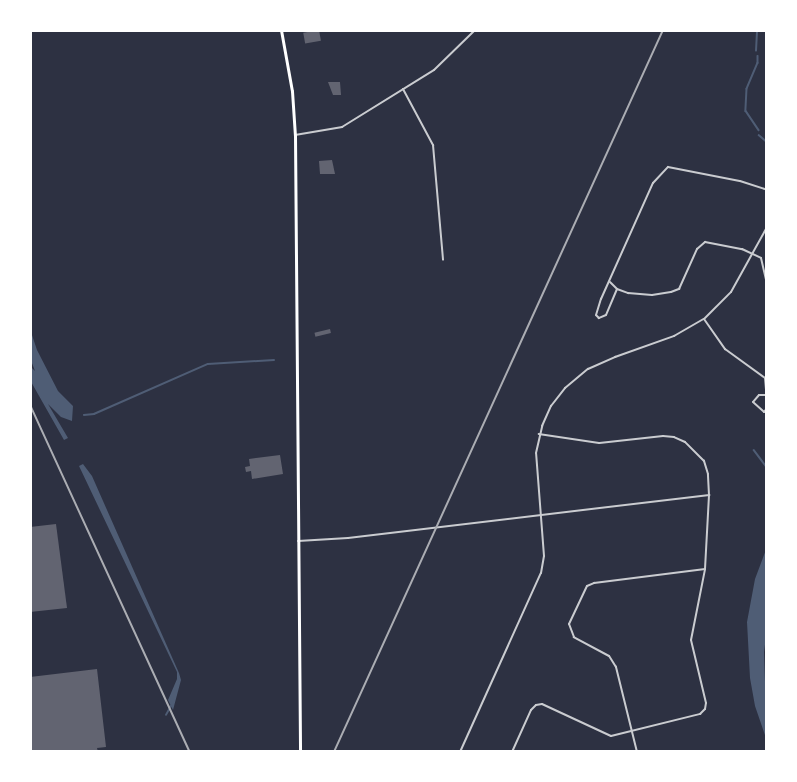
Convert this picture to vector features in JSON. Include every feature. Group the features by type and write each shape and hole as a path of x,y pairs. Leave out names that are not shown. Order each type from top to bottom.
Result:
{"main road":[{"path":"281,30 290,82 295,135 300,752"}],"street":[{"path":"295,135 342,127 434,69 475,30"},
{"path":"403,90 434,145 442,261"},
{"path":"617,289 606,315 599,318 597,310 652,183 668,167 740,181 767,190"},
{"path":"460,752 541,573 544,556 535,462 539,434 557,397 588,369 680,334 705,319 731,292 767,227"},
{"path":"609,282 617,289 628,293 652,295 679,289 683,275 697,249 705,242 729,245 763,261 767,284"},
{"path":"705,319 725,349 766,377 766,397 759,395 753,402 764,412 767,408"},
{"path":"512,752 531,710 542,704 611,736 700,714 705,709 691,639 705,569 710,495 704,461 685,442 674,437 663,436 599,443 539,434"},
{"path":"298,541 540,516 710,495"},
{"path":"637,752 616,667 609,656 574,637 569,624 587,586 594,583 705,569"}],"water":[{"path":"30,329 37,350 58,391 73,406 72,421 61,417 48,404 68,438 64,440 30,380 30,366 35,371 30,358"},
{"path":"83,464 92,476 179,673 181,680 173,710 168,700 177,679 177,672 79,466"},
{"path":"767,547 767,630 764,652 767,741 755,706 750,678 747,622 755,579"}],"building":[{"path":"319,30 321,41 305,44 303,33"},
{"path":"328,82 340,82 341,95 333,95"},
{"path":"332,160 335,174 320,174 319,161"},
{"path":"330,329 331,333 315,337 314,333"},
{"path":"280,455 283,474 252,479 251,471 246,472 245,467 250,466 249,459"},
{"path":"56,524 67,608 30,612 30,527"},
{"path":"97,669 106,747 97,748 98,752 30,752 30,677"}],"waterway":[{"path":"756,51 757,30"},
{"path":"758,56 758,63 747,89 746,111 759,130"},
{"path":"759,135 767,142"},
{"path":"84,415 94,414 208,364 274,360"},
{"path":"754,450 767,467"},
{"path":"166,715 171,706"}],"railway":[{"path":"334,752 663,30"},
{"path":"30,404 190,752"}]}
